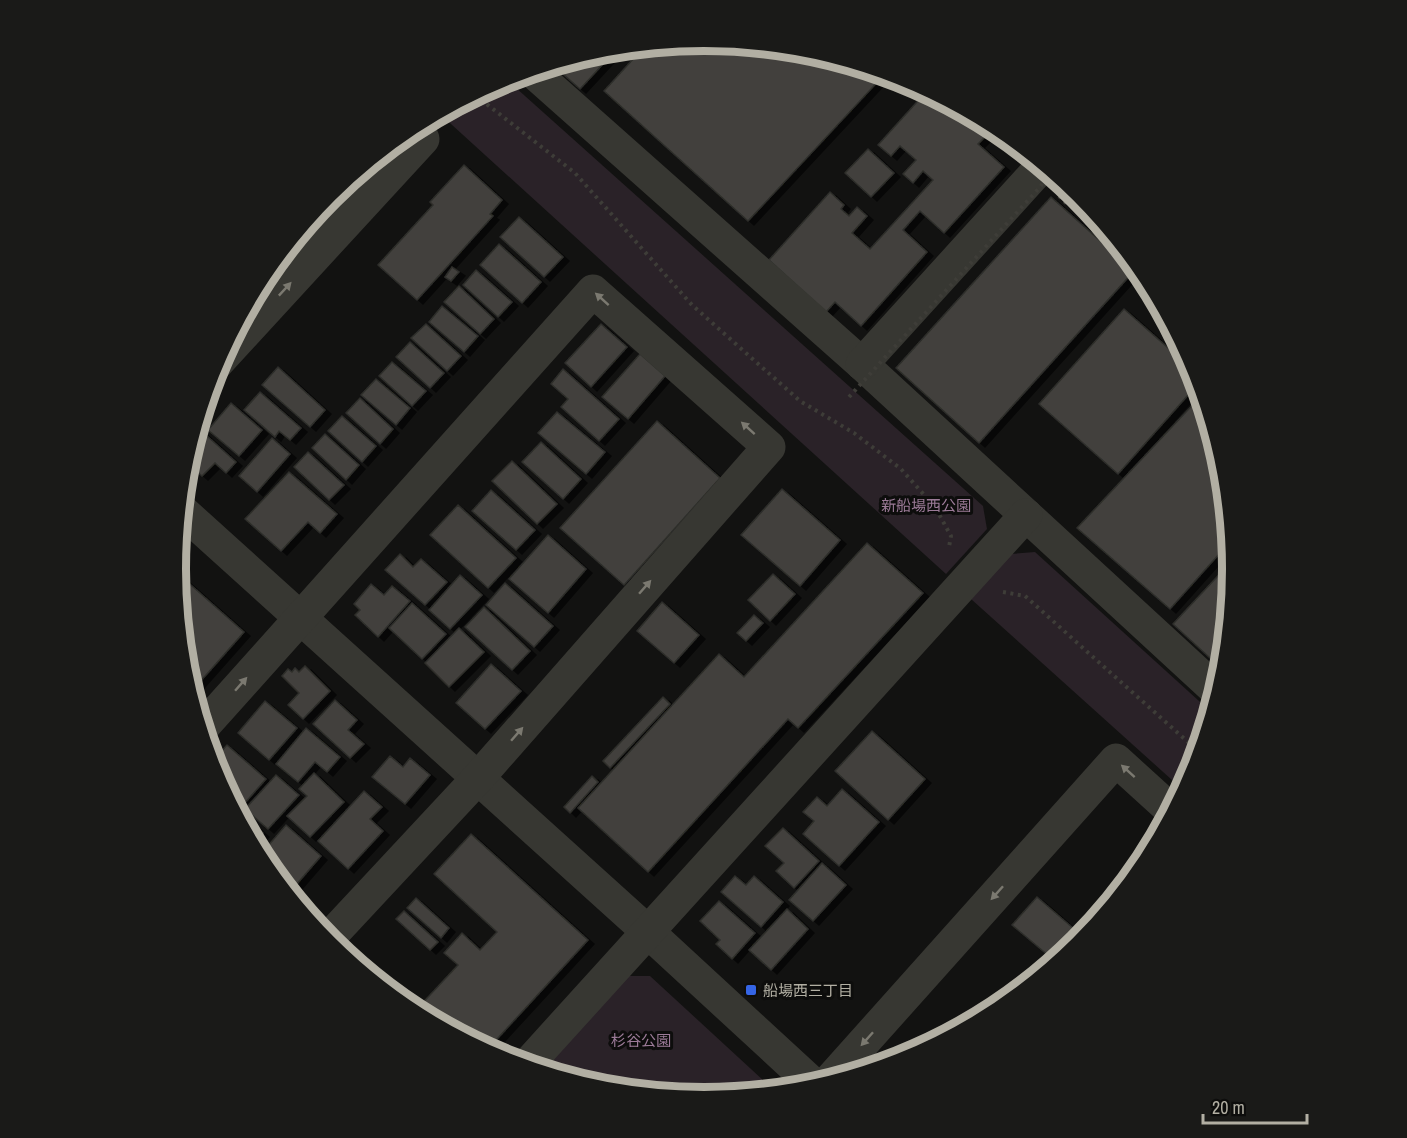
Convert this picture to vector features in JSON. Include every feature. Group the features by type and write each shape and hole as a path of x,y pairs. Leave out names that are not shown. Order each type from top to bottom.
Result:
{"street":[{"path":"539,77 862,364 1209,683"},
{"path":"240,338 423,139 420,136"},
{"path":"862,364 1043,179"},
{"path":"208,721 593,291 769,447 478,778 334,932"},
{"path":"533,1058 1026,515"},
{"path":"189,517 805,1077"},
{"path":"840,1068 1116,760 1165,804"}],"path":[{"path":"482,100 575,173 692,305 800,401 854,433 901,469 935,507 951,536 946,555"},
{"path":"849,397 1045,180"},
{"path":"1066,203 1068,205 1070,203"},
{"path":"1001,592 1025,596 1191,744"}],"green space":[{"name":"新船場西公園","path":"514,86 983,506 987,529 946,574 446,119"},
{"path":"1035,552 1203,705 1194,736 1175,783 971,599 1011,554"},
{"name":"杉谷公園","path":"628,976 650,976 767,1083 704,1087 636,1083 549,1063"}],"building":[{"path":"704,51 771,55 838,69 878,81 748,221 604,91 637,55 670,52"},
{"path":"607,60 580,89 560,71"},
{"path":"920,98 987,135 978,144 1004,167 944,233 920,211 903,230 927,252 861,326 835,302 826,312 769,260 830,192 844,205 841,209 849,216 857,207 867,216 852,233 870,249 933,180 923,171 913,183 903,174 916,160 900,146 891,156 878,145"},
{"path":"868,149 894,173 871,197 845,173"},
{"path":"464,165 502,200 490,214 493,216 417,300 378,265 433,205 430,202"},
{"path":"1051,197 1112,251 1130,276 979,443 896,368"},
{"path":"519,217 563,257 544,277 500,237"},
{"path":"499,244 541,282 522,303 480,265"},
{"path":"452,267 459,272 451,281 445,277"},
{"path":"476,270 512,302 498,317 463,285"},
{"path":"459,286 494,319 480,334 444,302"},
{"path":"442,306 478,336 464,352 429,322"},
{"path":"1124,309 1174,353 1190,393 1118,474 1039,404"},
{"path":"426,324 461,356 447,371 411,338"},
{"path":"601,324 627,347 591,387 565,363"},
{"path":"410,342 444,373 430,388 396,357"},
{"path":"640,354 665,376 628,419 602,397"},
{"path":"392,362 426,391 412,406 379,376"},
{"path":"278,367 325,410 310,427 262,385"},
{"path":"563,369 619,419 599,441 561,407 568,399 551,384"},
{"path":"376,379 410,408 396,425 361,395"},
{"path":"260,392 301,428 290,440 279,431 275,437 244,410"},
{"path":"360,398 393,429 380,444 346,413"},
{"path":"231,403 262,430 239,456 208,430"},
{"path":"1194,403 1212,468 1221,552 1170,609 1077,528"},
{"path":"557,412 605,452 586,474 538,433"},
{"path":"342,416 376,446 362,462 328,431"},
{"path":"657,421 720,478 624,585 560,528"},
{"path":"204,433 236,462 226,473 215,463 202,476 195,470"},
{"path":"325,434 359,465 346,480 312,448"},
{"path":"272,438 290,454 257,492 239,476"},
{"path":"541,442 581,479 563,499 522,462"},
{"path":"308,452 344,485 329,500 294,467"},
{"path":"512,461 557,504 537,524 492,481"},
{"path":"289,472 337,514 320,533 308,522 281,551 245,519"},
{"path":"782,489 840,540 800,586 741,535"},
{"path":"491,490 535,530 516,550 472,511"},
{"path":"458,505 516,558 488,588 430,535"},
{"path":"548,535 586,569 548,613 509,579"},
{"path":"867,543 923,593 798,728 788,719 648,872 578,808 719,654 744,677"},
{"path":"400,554 413,567 421,559 447,582 425,605 385,570"},
{"path":"1222,572 1213,661 1173,624"},
{"path":"773,574 795,594 770,621 748,600"},
{"path":"460,575 482,595 450,629 429,610"},
{"path":"186,580 244,632 198,684 190,637"},
{"path":"505,583 553,626 534,647 486,605"},
{"path":"371,584 384,595 392,586 410,601 378,637 355,615 360,610 354,604"},
{"path":"662,602 699,635 674,663 637,631"},
{"path":"412,603 446,634 422,659 389,628"},
{"path":"484,607 530,651 512,670 465,627"},
{"path":"754,615 763,623 746,641 737,633"},
{"path":"459,628 484,652 449,687 425,663"},
{"path":"491,664 521,691 485,729 456,703"},
{"path":"305,666 330,691 303,719 288,705 299,693 282,676 288,669 292,672 295,668 299,672"},
{"path":"663,697 670,704 610,768 603,761"},
{"path":"335,700 357,720 348,730 364,744 350,758 313,724"},
{"path":"265,701 297,728 269,760 238,733"},
{"path":"306,728 340,757 327,772 315,762 298,782 276,764"},
{"path":"872,731 925,779 888,820 835,771"},
{"path":"227,745 266,779 243,805 225,767 220,753"},
{"path":"390,756 403,767 410,758 430,775 405,804 372,777"},
{"path":"314,773 344,802 310,837 287,816 307,796 299,789"},
{"path":"276,775 299,795 268,829 245,809"},
{"path":"592,776 598,782 570,813 564,807"},
{"path":"842,789 879,822 839,866 803,834 814,821 803,812 817,797 827,806"},
{"path":"364,791 382,807 370,819 383,831 348,869 318,841"},
{"path":"253,824 263,833 260,836"},
{"path":"286,825 321,856 295,886 267,847"},
{"path":"783,828 819,861 794,888 776,871 784,863 765,846"},
{"path":"471,834 588,940 494,1043 444,1018 422,1004 458,965 444,953 462,933 480,950 497,932 434,874"},
{"path":"822,863 846,885 813,921 789,900"},
{"path":"735,876 746,885 754,876 783,902 761,927 721,892"},
{"path":"1037,897 1073,928 1048,955 1012,925"},
{"path":"416,898 449,928 441,938 407,908"},
{"path":"719,901 755,933 732,959 716,944 720,940 700,921"},
{"path":"787,909 808,929 771,970 749,950"},
{"path":"404,911 438,942 430,950 396,919"}],"place":[{"name":"船場西三丁目","path":"751,990"}]}
